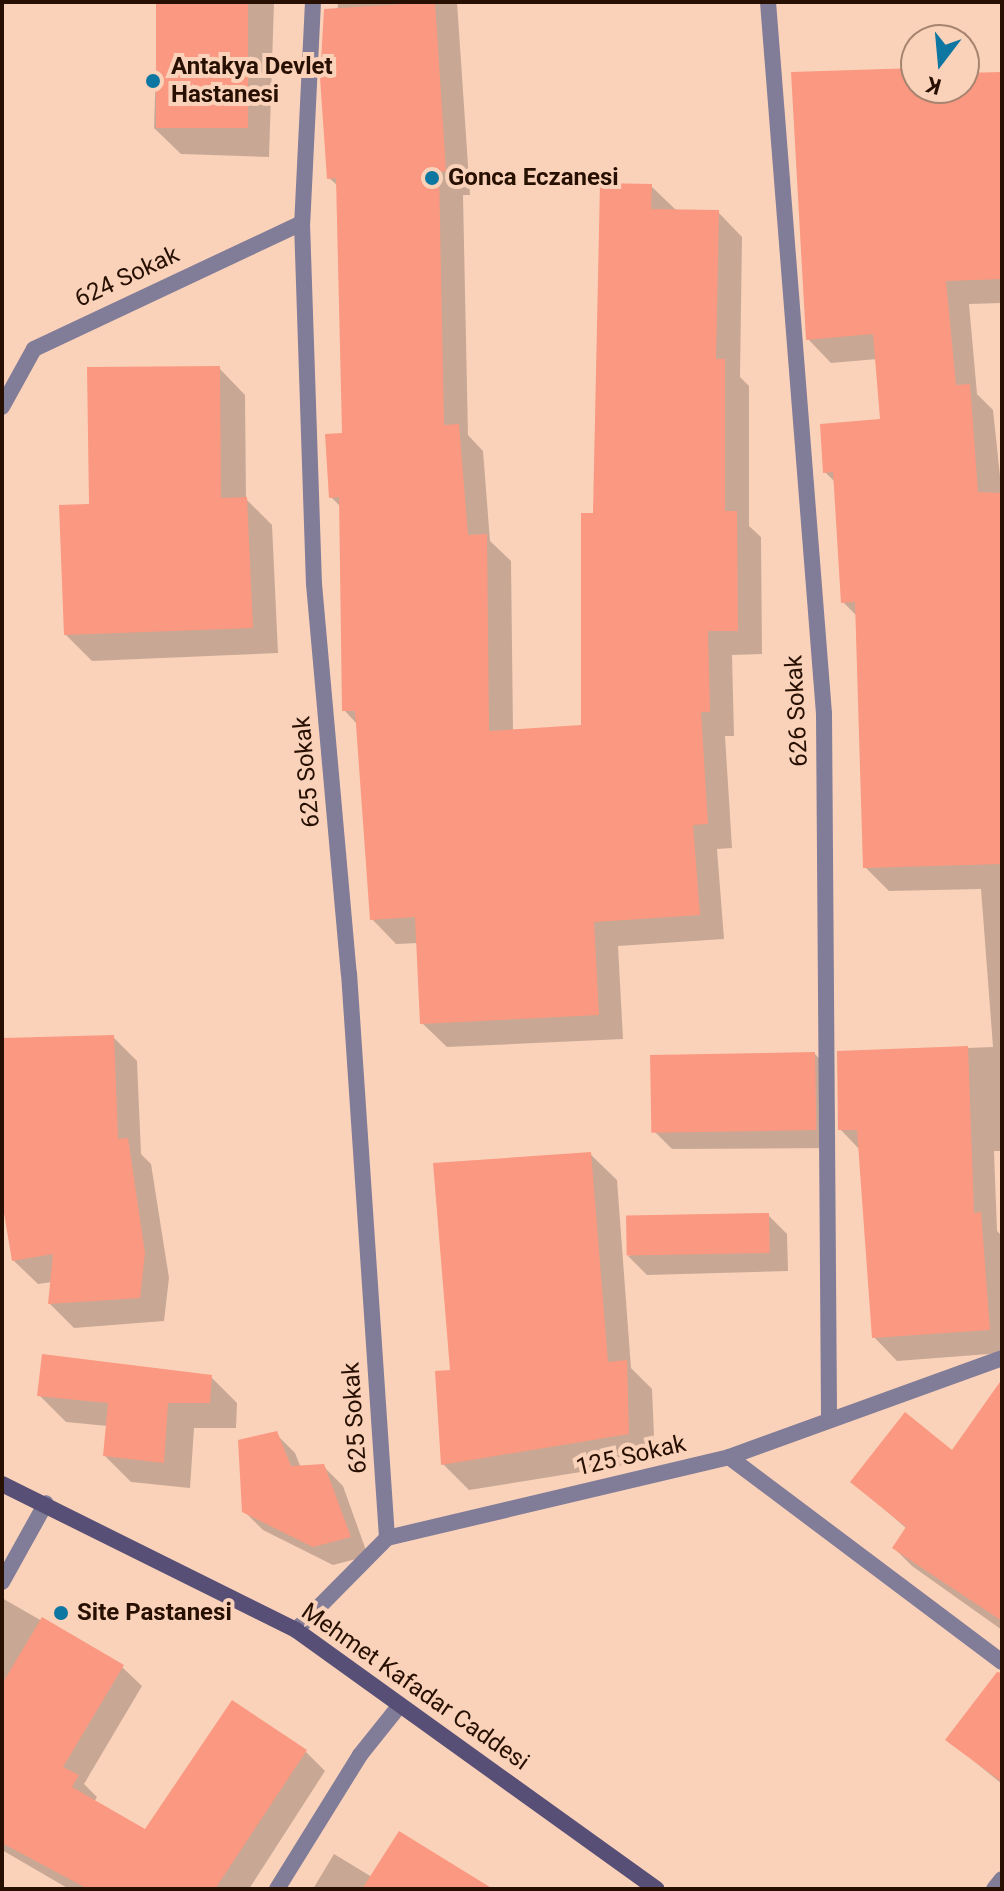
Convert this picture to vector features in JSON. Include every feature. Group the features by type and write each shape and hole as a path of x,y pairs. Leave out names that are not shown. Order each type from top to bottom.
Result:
{"main road":[{"name":"Mehmet Kafadar Caddesi","path":"2,1484 46,1503 296,1630 657,1889"}],"street":[{"name":"625 Sokak","path":"313,2 302,223 314,584 349,973 387,1538"},
{"name":"626 Sokak","path":"768,2 824,714 829,1419"},
{"name":"624 Sokak","path":"2,407 34,349 302,223"},
{"name":"125 Sokak","path":"387,1538 729,1457 1002,1358"},
{"path":"729,1457 1002,1662"},
{"path":"2,1582 46,1503"},
{"path":"296,1630 387,1538"},
{"path":"277,1889 360,1755 400,1705"},
{"path":"994,1889 1002,1879"}],"building":[{"path":"156,2 248,2 248,128 156,128"},
{"path":"435,2 446,171 439,172 444,425 459,424 468,535 487,534 489,731 581,725 581,513 593,513 600,183 652,184 651,209 719,210 716,359 725,359 725,511 737,511 738,631 708,631 710,712 701,712 708,824 693,825 700,915 594,922 599,1015 420,1024 415,917 370,920 355,711 342,711 339,497 329,498 325,434 342,433 336,178 327,179 320,78 324,9"},
{"path":"900,69 900,104 980,104 980,73 1002,72 1002,279 946,281 956,385 970,384 978,492 1002,493 1002,864 863,868 855,602 841,603 833,472 823,473 820,424 880,419 873,334 806,340 791,72"},
{"path":"220,366 221,498 247,497 253,628 64,635 59,505 89,504 87,367"},
{"path":"114,1035 118,1139 128,1138 145,1253 140,1298 48,1304 53,1254 12,1261 2,1201 2,1038"},
{"path":"968,1046 974,1213 981,1212 990,1330 872,1338 857,1130 838,1130 837,1051"},
{"path":"815,1052 816,1130 651,1133 650,1055"},
{"path":"591,1152 608,1362 627,1360 629,1434 441,1465 435,1371 450,1370 433,1163"},
{"path":"769,1213 770,1253 627,1255 626,1215"},
{"path":"42,1354 212,1375 210,1403 168,1403 164,1463 103,1456 108,1403 37,1396"},
{"path":"1002,1379 1002,1621 892,1548 906,1527 850,1482 905,1412 952,1450"},
{"path":"277,1431 291,1466 324,1464 351,1537 313,1547 242,1512 238,1440"},
{"path":"42,1617 124,1665 63,1767 79,1775 72,1787 145,1829 232,1700 307,1750 215,1889 88,1889 2,1843 2,1684"},
{"path":"997,1672 1002,1673 1002,1782 945,1740"},
{"path":"399,1831 493,1889 362,1889"}],"place":[{"name":"Antakya Devlet Hastanesi","path":"153,81"},
{"name":"Gonca Eczanesi","path":"432,178"},
{"name":"Site Pastanesi","path":"61,1613"}]}
